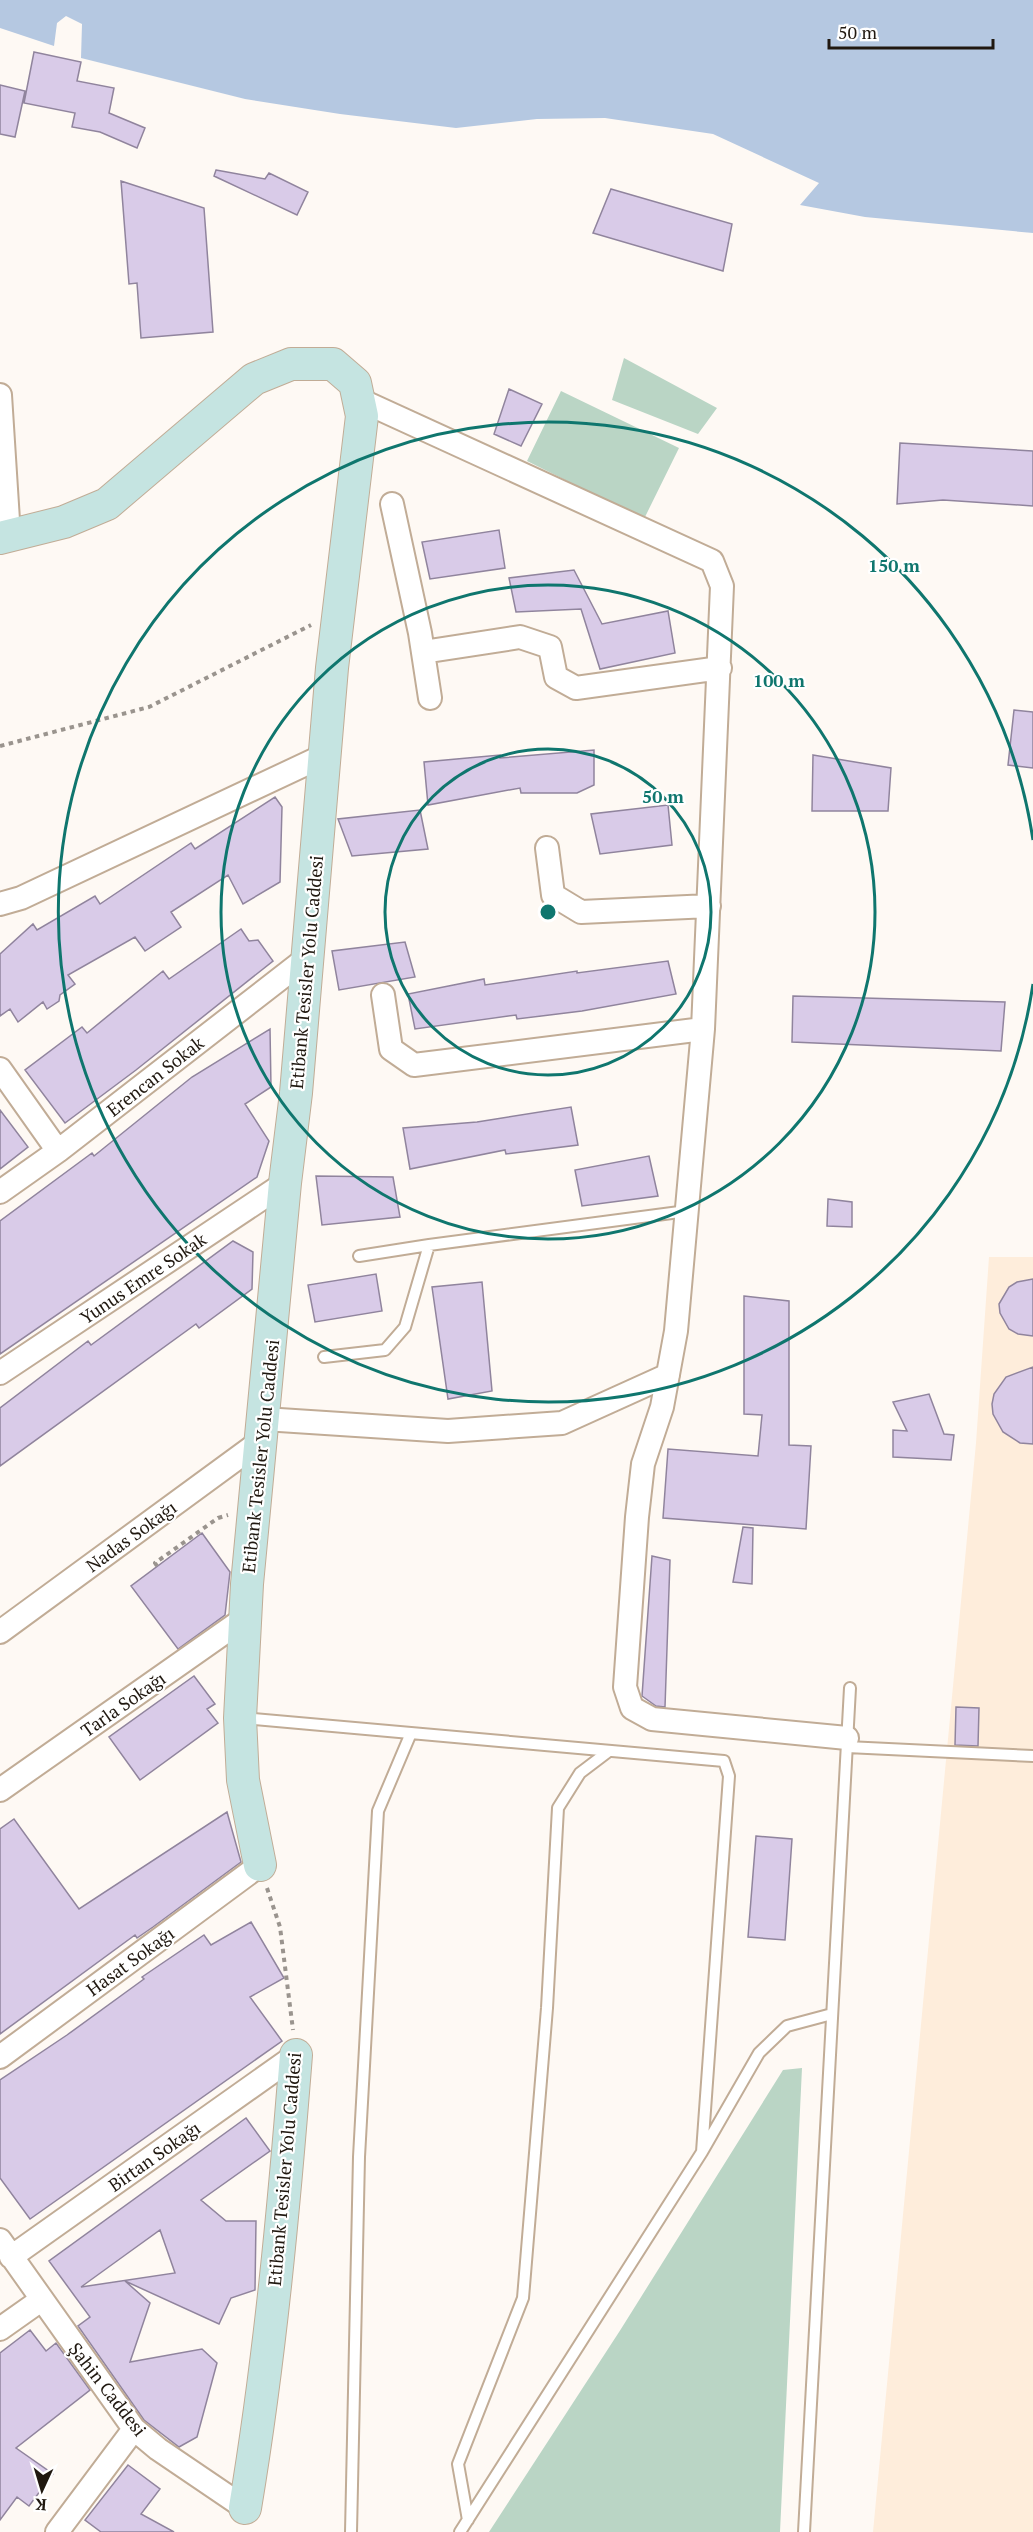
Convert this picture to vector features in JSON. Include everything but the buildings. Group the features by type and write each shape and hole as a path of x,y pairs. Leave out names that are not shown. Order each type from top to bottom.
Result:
{"street":[{"path":"0,395 5,537 64,522 107,504 255,379 291,364 333,364 355,383 358,399 712,561 722,586 703,1029 676,1331 662,1407 643,1464 625,1687 632,1708 652,1719 847,1743"},
{"name":"Etibank Tesisler Yolu Caddesi","path":"260,1865 243,1780 240,1718 245,1618 285,1183 296,1093 339,611 362,416 358,399"},
{"path":"392,504 423,652 430,698"},
{"path":"423,652 520,637 549,647 556,677 576,688 720,668"},
{"path":"0,904 21,898 325,755"},
{"path":"547,848 553,895 581,912 709,906"},
{"name":"Erencan Sokak","path":"0,1192 308,957"},
{"path":"383,995 391,1049 414,1065 703,1029"},
{"path":"0,1069 58,1150"},
{"name":"Yunus Emre Sokak","path":"0,1373 285,1183"},
{"path":"263,1429 448,1431 562,1423 668,1375"},
{"name":"Nadas Sokağı","path":"0,1632 263,1429"},
{"name":"Tarla Sokağı","path":"0,1790 245,1618"},
{"name":"Hasat Sokağı","path":"0,2057 260,1865"},
{"name":"Etibank Tesisler Yolu Caddesi","path":"245,2508 263,2392 285,2187 296,2055"},
{"name":"Birtan Sokağı","path":"6,2248 296,2055"},
{"name":"Şahin Caddesi","path":"6,2248 134,2429 158,2449 245,2508"},
{"path":"0,2329 41,2300"},
{"path":"57,2532 134,2429"}],"lane":[{"path":"359,1256 687,1211"},
{"path":"324,1356 386,1350 405,1327 429,1245"},
{"path":"804,2532 850,1688"},
{"path":"240,1718 724,1761 729,1776 702,2152"},
{"path":"351,2532 359,2157 378,1811 411,1733"},
{"path":"847,1743 1033,1756"},
{"path":"468,2520 458,2464 523,2298 547,2008 558,1808 580,1773 609,1751"},
{"path":"460,2532 702,2152 759,2053 787,2026 832,2014"}],"path":[{"path":"0,746 149,707 339,611"},
{"path":"157,1566 155,1563 218,1518 255,1502"},
{"name":"Etibank Tesisler Yolu Caddesi","path":"260,1865 280,1927 296,2055"}],"shaded area":[{"path":"989,1257 1033,1257 1033,2532 873,2532 976,1443"}],"green space":[{"path":"624,358 717,408 698,434 612,400"},
{"path":"561,391 679,448 644,519 527,461"},
{"path":"802,2068 780,2532 489,2532 621,2329 783,2070"}],"water":[{"path":"0,0 1033,0 1033,233 865,217 800,205 819,183 713,134 605,118 537,119 456,128 340,114 245,99 81,58 82,24 66,16 57,23 54,46 0,28"}]}
